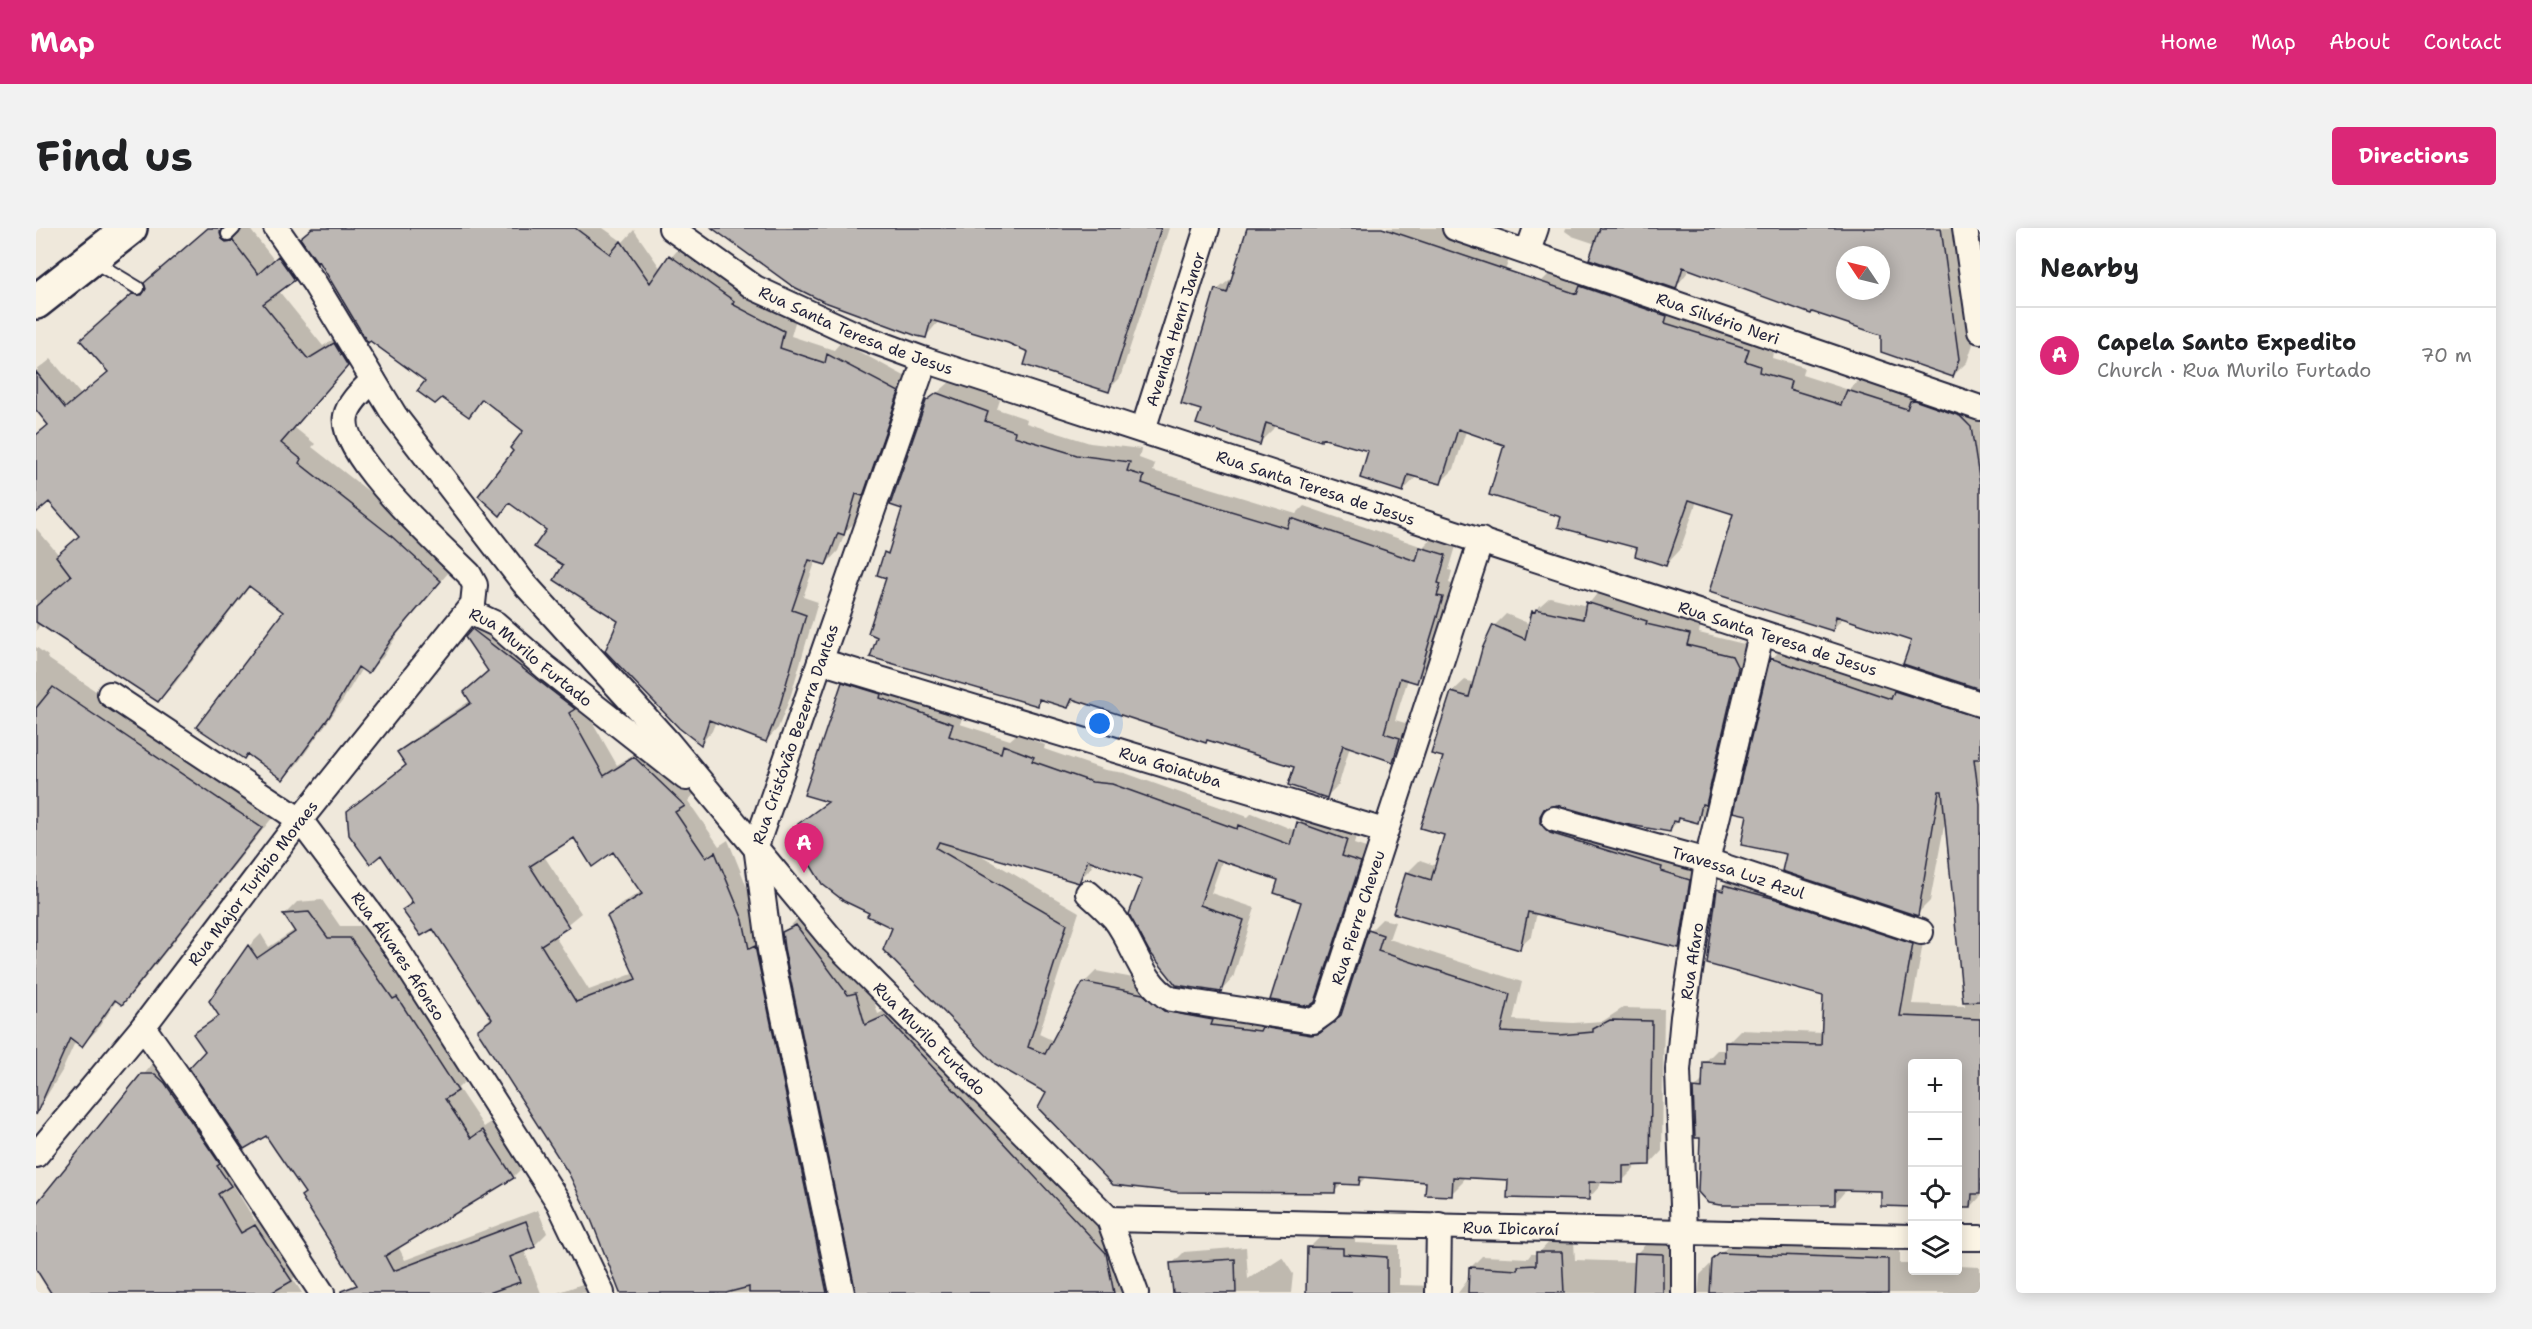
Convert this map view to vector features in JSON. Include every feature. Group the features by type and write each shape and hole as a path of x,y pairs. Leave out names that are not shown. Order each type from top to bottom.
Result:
{"main road":[{"path":"36,302 130,228"}],"street":[{"name":"Rua Murilo Furtado","path":"276,228 315,284 395,416 523,582 667,741 833,941 873,984 1108,1219 1136,1293"},
{"name":"Rua Santa Teresa de Jesus","path":"671,228 755,288 857,335 925,360 1481,540 1761,635 1980,704"},
{"name":"Avenida Henri Janor","path":"1143,430 1207,228"},
{"name":"Rua Silvério Neri","path":"1455,228 1528,251 1980,408"},
{"path":"1528,251 1536,228"},
{"path":"1965,228 1980,331"},
{"name":"Rua Cristóvão Bezerra Dantas","path":"842,1293 770,950 756,846 925,360"},
{"name":"Rua Murilo Furtado","path":"373,380 354,400 345,417 347,432 361,458 395,501 469,574 475,585 470,612 496,624 668,765 707,792"},
{"name":"Rua Pierre Cheveu","path":"1088,893 1115,920 1152,983 1164,996 1171,999 1313,1021 1327,1011 1481,540"},
{"name":"Rua Major Turibio Moraes","path":"36,1155 143,1028 300,820 470,612"},
{"name":"Rua Afaro","path":"1684,1293 1678,1070 1683,1017 1707,861 1761,635"},
{"name":"Rua Goiatuba","path":"820,661 1384,831"},
{"name":"Rua Álvares Afonso","path":"110,694 300,820 396,948 540,1173 559,1203 602,1293"},
{"name":"Travessa Luz Azul","path":"1554,819 1707,861 1922,932"},
{"path":"143,1028 194,1098 322,1293"},
{"name":"Rua Ibicaraí","path":"1108,1219 1908,1237"},
{"path":"1438,1293 1439,1225"},
{"path":"1962,1238 1980,1238"}],"lane":[{"path":"92,260 138,288"}],"building":[{"path":"208,228 222,228 220,232 222,239 226,242 233,241 258,274 278,256 295,280 263,304 308,359 334,343 348,366 281,443 301,459 299,463 389,534 441,581 391,640 368,674 358,667 329,717 283,780 247,754 244,759 196,727 283,612 249,586 158,702 36,622 36,606 71,576 56,556 79,536 49,502 36,513 36,435 48,425 36,410 36,372 65,408 108,372 80,340 132,294 142,295 146,289 144,283"},
{"path":"312,228 575,228 610,254 621,241 650,283 669,255 734,301 732,304 784,331 780,348 825,363 827,354 899,392 863,496 856,494 844,535 838,533 826,565 809,560 792,610 806,615 778,712 766,742 709,720 701,745 679,728 605,651 618,621 554,580 563,565 534,547 546,530 509,503 500,516 478,496 513,451 510,448 523,431 482,399 469,417 442,398 435,404 417,391 425,381 370,341 368,343 319,261 317,262 300,238"},
{"path":"712,228 1161,228 1109,392 1024,365 1028,352 1008,343 931,320 926,338 917,336 822,301 792,286"},
{"path":"1247,228 1382,228 1577,294 1580,286 1667,316 1665,323 1749,349 1745,361 1760,366 1759,372 1791,381 1789,389 1841,405 1847,390 1907,409 1910,401 1914,400 1960,416 1971,427 1980,484 1980,689 1903,664 1911,641 1836,616 1833,631 1709,592 1733,514 1689,500 1666,566 1635,556 1637,548 1558,527 1561,517 1489,495 1504,445 1458,429 1441,484 1408,475 1403,492 1360,478 1368,451 1321,438 1321,441 1266,423 1260,445 1196,424 1201,410 1181,404 1215,289 1227,293"},
{"path":"1600,228 1941,228 1959,359 1953,377 1881,352 1881,335 1812,312 1811,314 1683,267 1676,289 1589,259"},
{"path":"937,393 988,412 985,421 1015,431 1014,436 1077,455 1130,462 1127,471 1144,476 1142,483 1168,492 1287,528 1291,518 1416,561 1420,547 1446,555 1438,583 1441,584 1437,596 1443,597 1417,683 1400,678 1384,733 1400,738 1393,762 1343,745 1327,798 1288,785 1294,767 1207,740 1206,743 1072,699 1068,708 1039,699 1038,706 870,657 877,637 868,633 886,578 877,575 884,552 888,554 902,509 890,505 926,401"},
{"path":"1586,602 1647,621 1646,624 1690,634 1687,645 1732,656 1738,668 1706,805 1702,804 1698,823 1679,818 1678,822 1673,821 1670,832 1624,824 1557,805 1544,809 1540,816 1540,823 1550,833 1662,867 1661,871 1690,880 1679,948 1528,912 1520,950 1393,913 1406,872 1431,880 1444,835 1420,828 1443,757 1431,754 1451,692 1469,697 1482,649 1493,625 1525,639 1532,611 1535,612 1536,609 1583,619"},
{"path":"472,629 575,709 569,713 604,776 634,757 685,806 675,812 706,858 715,852 743,920 749,949 755,946 827,1293 749,1293 749,1287 726,1293 620,1293 592,1222 569,1174 477,1030 492,1019 433,929 421,936 402,910 413,903 381,855 370,864 349,835 347,811 406,765 397,752 471,703 464,692 488,671 465,637","holes":["574,838 592,867 613,852 642,894 607,916 636,979 576,1002 541,945 569,927 530,866"]},
{"path":"1770,658 1891,699 1894,691 1980,718 1980,759 1974,759 1980,804 1980,1001 1963,1002 1942,791 1939,791 1918,916 1782,871 1786,854 1741,845 1747,815 1733,812"},
{"path":"842,682 881,694 880,698 953,724 949,736 1001,753 1003,745 1034,757 1032,761 1092,782 1112,784 1237,829 1238,825 1291,845 1297,822 1347,840 1342,856 1361,862 1315,1002 1309,1006 1270,1000 1301,902 1274,893 1278,880 1216,859 1200,905 1244,920 1221,992 1176,985 1149,951 1129,914 1142,880 1088,860 1079,883 939,842 936,848 1067,924 1028,1047 1045,1054 1083,982 1143,994 1164,1011 1213,1020 1211,1025 1260,1031 1262,1027 1311,1035 1320,1033 1341,1015 1368,930 1383,935 1378,951 1510,994 1501,1032 1560,1035 1593,1032 1593,1029 1610,1020 1652,1021 1650,1165 1623,1166 1623,1183 1589,1182 1589,1200 1507,1198 1508,1180 1453,1177 1452,1196 1425,1195 1426,1182 1360,1177 1359,1185 1336,1184 1335,1193 1177,1192 1113,1185 1038,1108 1046,1093 995,1064 883,950 892,928 867,916 869,913 844,901 822,884 803,853 798,824 828,802 804,795"},
{"path":"53,687 262,828 122,1005 115,1000 82,1047 70,1038 36,1115 36,708"},
{"path":"1724,885 1776,899 1913,944 1900,1016 1980,1019 1980,1194 1972,1194 1971,1208 1962,1208 1962,1059 1908,1059 1908,1207 1881,1206 1881,1191 1835,1190 1835,1205 1720,1205 1708,1203 1698,1192 1700,1138 1695,1138 1693,1088 1702,1089 1703,1062 1725,1063 1725,1042 1821,1045 1823,996 1707,964 1717,889 1723,891"},
{"path":"309,912 328,938 350,938 393,999 397,997 458,1091 445,1099 471,1138 483,1130 514,1178 385,1256 393,1271 526,1221 535,1247 510,1257 520,1282 489,1293 341,1293 357,1285 301,1196 305,1193 266,1136 244,1149 189,1068 205,1051 193,1034 219,1016 209,1001 248,945 257,958 295,932 283,914"},
{"path":"796,925 848,995 856,993 865,1025 885,1016 1106,1253 1114,1293 856,1293 784,948 782,932"},
{"path":"141,1074 155,1074 165,1083 220,1164 217,1166 231,1186 218,1194 241,1233 255,1225 292,1281 271,1293 51,1293 36,1269 36,1204"},
{"path":"1307,1247 1343,1248 1343,1254 1387,1257 1387,1293 1306,1293"},
{"path":"1536,1252 1562,1252 1564,1293 1468,1293 1469,1267 1518,1270 1518,1266 1536,1265"},
{"path":"1635,1253 1663,1254 1663,1293 1633,1293"},
{"path":"1720,1253 1888,1259 1888,1293 1710,1293 1712,1260"},
{"path":"1235,1259 1236,1293 1173,1293 1170,1263"}],"place":[{"name":"Capela Santo Expedito","path":"804,873"}]}
